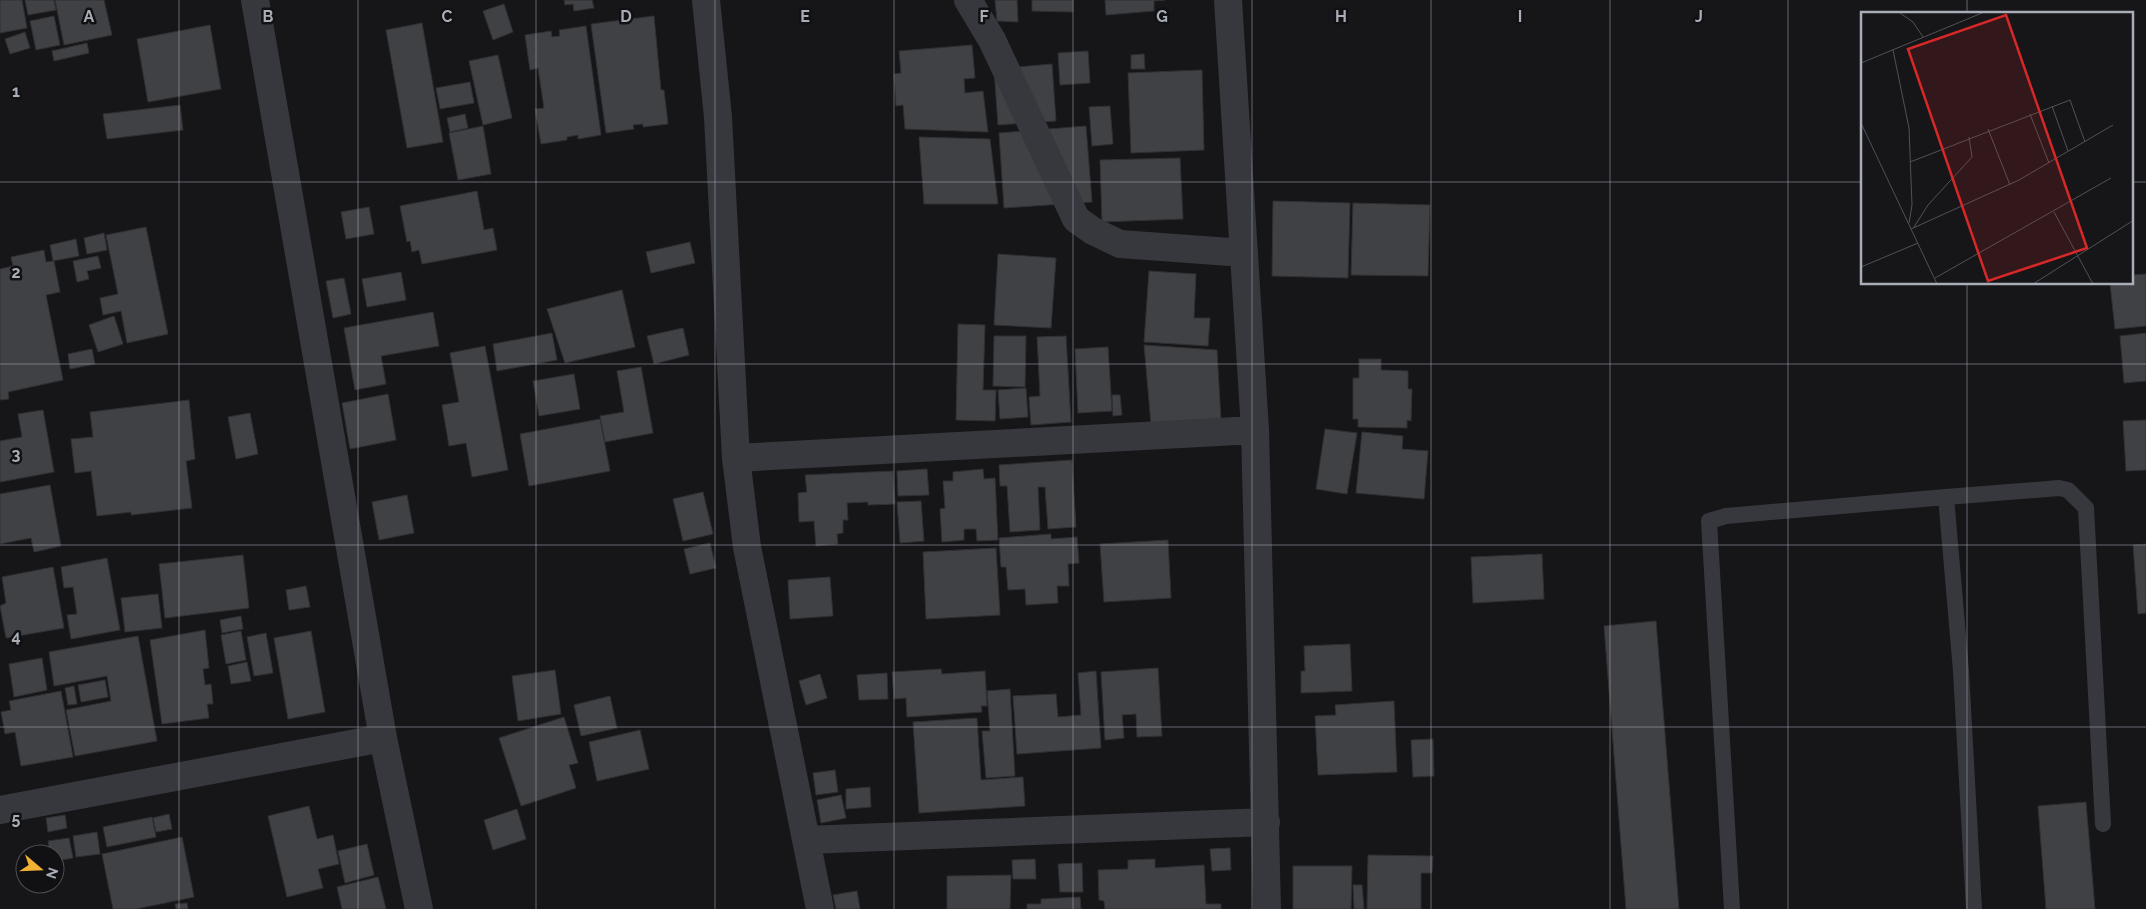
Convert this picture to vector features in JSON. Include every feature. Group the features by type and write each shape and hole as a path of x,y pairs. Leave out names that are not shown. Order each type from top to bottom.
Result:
{"street":[{"path":"255,0 383,738 419,909"},
{"path":"706,0 718,117 736,458 747,547 820,909"},
{"path":"968,0 992,40 1076,219 1093,231 1120,244 1244,253"},
{"path":"1228,0 1255,430 1267,909"},
{"path":"736,458 1255,430"},
{"path":"0,810 383,738"},
{"path":"806,840 1266,822"}],"lane":[{"path":"1732,909 1709,522 1726,516 2059,488 2068,490 2086,508 2103,824"},
{"path":"1946,497 1960,672 1974,909"}],"building":[{"path":"0,0 22,0 27,28 0,33"},
{"path":"25,0 54,0 56,10 28,15"},
{"path":"55,0 104,0 112,35 64,45"},
{"path":"564,0 592,0 594,8 574,11 573,4 565,5"},
{"path":"995,0 1017,0 1018,22 997,21"},
{"path":"1032,0 1073,0 1073,12 1032,11"},
{"path":"1105,0 1165,0 1154,1 1154,11 1106,15"},
{"path":"504,4 513,32 493,40 483,11"},
{"path":"54,16 60,45 36,50 30,21"},
{"path":"654,16 661,90 664,90 668,124 643,127 643,124 633,125 634,129 606,133 591,24"},
{"path":"422,23 443,142 407,148 386,30"},
{"path":"210,25 221,89 148,102 137,39"},
{"path":"586,26 601,135 578,139 578,135 567,137 567,140 541,144 535,109 544,108 538,68 530,70 525,35 551,31 552,37 560,36 559,30"},
{"path":"25,32 30,48 10,54 5,39"},
{"path":"87,43 89,53 54,61 52,51"},
{"path":"972,45 975,78 964,79 965,93 983,91 988,132 905,129 903,105 896,106 894,74 901,73 899,51"},
{"path":"1088,51 1090,83 1060,85 1058,53"},
{"path":"1144,54 1145,69 1131,69 1131,55"},
{"path":"498,55 512,118 483,125 469,61"},
{"path":"1052,64 1056,121 998,125 994,69"},
{"path":"1202,70 1204,150 1131,153 1128,73"},
{"path":"470,82 474,103 440,109 436,88"},
{"path":"180,105 183,130 107,139 103,114"},
{"path":"1110,106 1113,144 1092,146 1089,107"},
{"path":"465,114 468,128 450,132 447,118"},
{"path":"483,126 491,174 458,180 449,133"},
{"path":"1086,126 1092,202 1004,208 999,133"},
{"path":"919,137 990,139 998,204 924,204"},
{"path":"1180,158 1183,219 1102,222 1100,160"},
{"path":"477,191 484,230 493,228 497,250 422,264 419,250 412,252 410,241 407,242 400,206"},
{"path":"1273,201 1350,203 1348,278 1272,276"},
{"path":"1353,203 1430,205 1428,276 1351,275"},
{"path":"369,207 374,234 346,239 341,212"},
{"path":"146,227 168,334 127,343 121,311 103,315 100,298 118,294 106,235"},
{"path":"104,233 107,250 87,254 84,238"},
{"path":"76,239 79,256 53,261 50,245"},
{"path":"690,242 695,263 651,273 646,252"},
{"path":"44,250 46,262 54,261 60,292 46,295 63,380 8,392 9,399 0,400 0,269 13,266 11,257"},
{"path":"998,254 1056,258 1051,328 994,325"},
{"path":"98,256 101,268 87,271 89,279 77,282 73,261"},
{"path":"1149,271 1196,274 1194,318 1210,318 1208,346 1144,342"},
{"path":"401,272 406,300 367,307 362,279"},
{"path":"2146,274 2146,326 2115,329 2110,285 2134,285 2134,275"},
{"path":"344,278 351,314 333,318 326,281"},
{"path":"622,290 635,347 565,363 547,309"},
{"path":"433,312 439,346 381,356 386,384 355,390 344,328"},
{"path":"114,316 123,344 98,352 89,325"},
{"path":"958,324 985,325 983,390 996,390 995,421 956,420"},
{"path":"683,328 689,355 654,364 647,336"},
{"path":"552,333 557,360 497,371 493,344"},
{"path":"2146,333 2146,381 2124,383 2120,336"},
{"path":"994,336 1026,336 1025,387 993,386"},
{"path":"1066,336 1071,422 1031,425 1029,397 1040,396 1037,337"},
{"path":"1144,345 1217,350 1221,420 1151,424"},
{"path":"485,346 508,470 472,477 466,443 449,446 442,405 459,402 450,353"},
{"path":"1108,347 1112,411 1078,413 1075,349"},
{"path":"92,349 95,364 70,369 68,354"},
{"path":"1359,359 1381,359 1381,370 1408,371 1408,389 1412,389 1411,421 1407,420 1407,428 1358,427 1358,419 1353,419 1353,378 1359,378"},
{"path":"641,367 653,433 605,442 600,416 624,412 617,371"},
{"path":"574,374 580,409 539,416 533,381"},
{"path":"1026,388 1028,417 1000,419 998,390"},
{"path":"388,394 396,440 350,449 342,403"},
{"path":"1112,395 1120,395 1122,415 1113,416"},
{"path":"189,400 195,459 186,461 192,508 131,515 131,512 97,516 91,471 75,473 71,439 93,437 90,412"},
{"path":"43,410 54,472 0,482 0,441 22,437 18,414"},
{"path":"250,413 258,454 236,459 228,417"},
{"path":"600,419 610,471 529,486 520,434"},
{"path":"2146,420 2146,470 2126,471 2123,421"},
{"path":"1325,429 1357,433 1347,494 1316,489"},
{"path":"1362,432 1403,436 1402,449 1428,451 1424,499 1356,493"},
{"path":"1072,460 1076,527 1048,529 1045,487 1038,487 1040,530 1010,532 1007,486 1000,486 999,465"},
{"path":"927,469 929,495 898,496 897,471"},
{"path":"983,469 984,479 995,478 998,540 977,541 976,529 964,529 964,540 942,542 940,509 945,508 943,481 953,481 953,472"},
{"path":"893,471 895,504 868,505 868,502 847,503 848,520 843,520 843,533 837,534 838,544 816,546 814,521 799,522 798,493 807,492 805,475"},
{"path":"50,485 61,546 34,552 31,538 0,544 0,494"},
{"path":"703,492 713,534 683,541 673,499"},
{"path":"407,495 414,533 379,540 372,502"},
{"path":"921,501 924,541 900,543 897,502"},
{"path":"1051,534 1051,539 1077,537 1079,563 1068,564 1069,586 1057,586 1058,603 1026,605 1025,589 1008,590 1006,567 1001,567 999,538"},
{"path":"1168,540 1171,598 1104,602 1100,544"},
{"path":"710,543 716,568 690,574 684,549"},
{"path":"2146,544 2146,613 2138,614 2133,545"},
{"path":"996,548 1000,615 926,619 923,552"},
{"path":"1542,554 1544,599 1473,603 1471,557"},
{"path":"243,555 249,608 165,618 159,564"},
{"path":"107,558 120,630 71,639 67,615 77,614 73,587 64,588 61,567"},
{"path":"53,567 64,628 6,638 0,606 6,603 2,577"},
{"path":"830,577 833,616 790,619 788,580"},
{"path":"306,586 310,607 289,610 286,590"},
{"path":"158,594 162,628 125,632 121,598"},
{"path":"241,616 243,629 222,633 220,620"},
{"path":"1656,621 1679,909 1626,909 1604,626"},
{"path":"205,630 209,668 203,669 205,685 211,684 213,704 207,704 209,718 162,724 150,640"},
{"path":"241,631 246,660 226,664 221,635"},
{"path":"311,631 325,712 288,719 274,638"},
{"path":"266,633 273,673 254,676 247,637"},
{"path":"138,636 157,741 75,756 66,710 111,701 107,676 54,686 49,652"},
{"path":"1350,644 1352,691 1301,693 1301,671 1305,671 1304,646"},
{"path":"42,658 47,690 14,697 9,664"},
{"path":"247,662 251,681 231,684 228,666"},
{"path":"1158,668 1162,736 1137,737 1136,714 1122,715 1124,738 1105,740 1101,672"},
{"path":"941,669 942,674 985,671 987,706 981,706 982,712 907,717 906,698 894,699 892,672"},
{"path":"555,670 561,714 518,721 512,676"},
{"path":"1096,671 1101,748 1017,754 1013,696 1056,694 1058,717 1081,715 1078,673"},
{"path":"887,673 888,699 859,700 857,675"},
{"path":"820,674 827,698 806,705 799,681"},
{"path":"105,680 108,697 81,702 78,685"},
{"path":"74,686 77,704 68,705 65,688"},
{"path":"1010,689 1015,776 986,778 982,731 990,731 987,691"},
{"path":"61,691 73,757 21,766 15,732 5,734 1,712 11,710 9,701"},
{"path":"610,696 617,728 581,736 574,705"},
{"path":"1394,701 1397,772 1318,775 1315,716 1336,715 1335,705"},
{"path":"564,717 578,763 569,765 576,788 521,806 499,738"},
{"path":"977,718 981,780 1023,777 1025,806 919,813 913,722"},
{"path":"640,730 649,769 597,781 589,742"},
{"path":"1433,739 1434,776 1413,777 1411,740"},
{"path":"835,770 838,792 816,795 813,773"},
{"path":"870,787 871,807 846,809 846,789"},
{"path":"841,795 846,818 821,823 817,800"},
{"path":"2086,802 2095,909 2046,909 2038,806"},
{"path":"309,806 317,839 333,835 339,864 318,869 323,888 287,897 268,816"},
{"path":"517,809 526,839 493,850 484,820"},
{"path":"169,814 172,829 156,832 153,818"},
{"path":"65,815 67,828 48,832 46,818"},
{"path":"152,817 156,837 107,847 103,827"},
{"path":"97,832 100,854 76,857 73,836"},
{"path":"182,837 194,897 136,909 113,909 102,854"},
{"path":"69,838 73,858 65,859 65,844 48,844 48,841"},
{"path":"367,844 374,875 345,883 338,851"},
{"path":"1230,848 1231,870 1212,871 1210,849"},
{"path":"1368,855 1433,856 1432,873 1421,873 1421,909 1367,909"},
{"path":"1035,859 1036,879 1013,879 1012,860"},
{"path":"1155,859 1155,868 1204,865 1206,904 1221,904 1221,909 1105,909 1104,901 1099,900 1098,870 1128,869 1128,860"},
{"path":"1082,863 1083,892 1060,892 1058,864"},
{"path":"1293,866 1352,866 1351,909 1293,909"},
{"path":"1011,875 1010,909 947,909 947,876"},
{"path":"378,877 386,909 342,909 337,887"},
{"path":"1353,885 1362,885 1364,909 1354,909"},
{"path":"857,891 860,909 836,909 833,895"},
{"path":"1080,897 1081,909 1027,909 1027,904 1041,904 1041,899"},
{"path":"187,903 188,909 176,909 175,904"}]}
